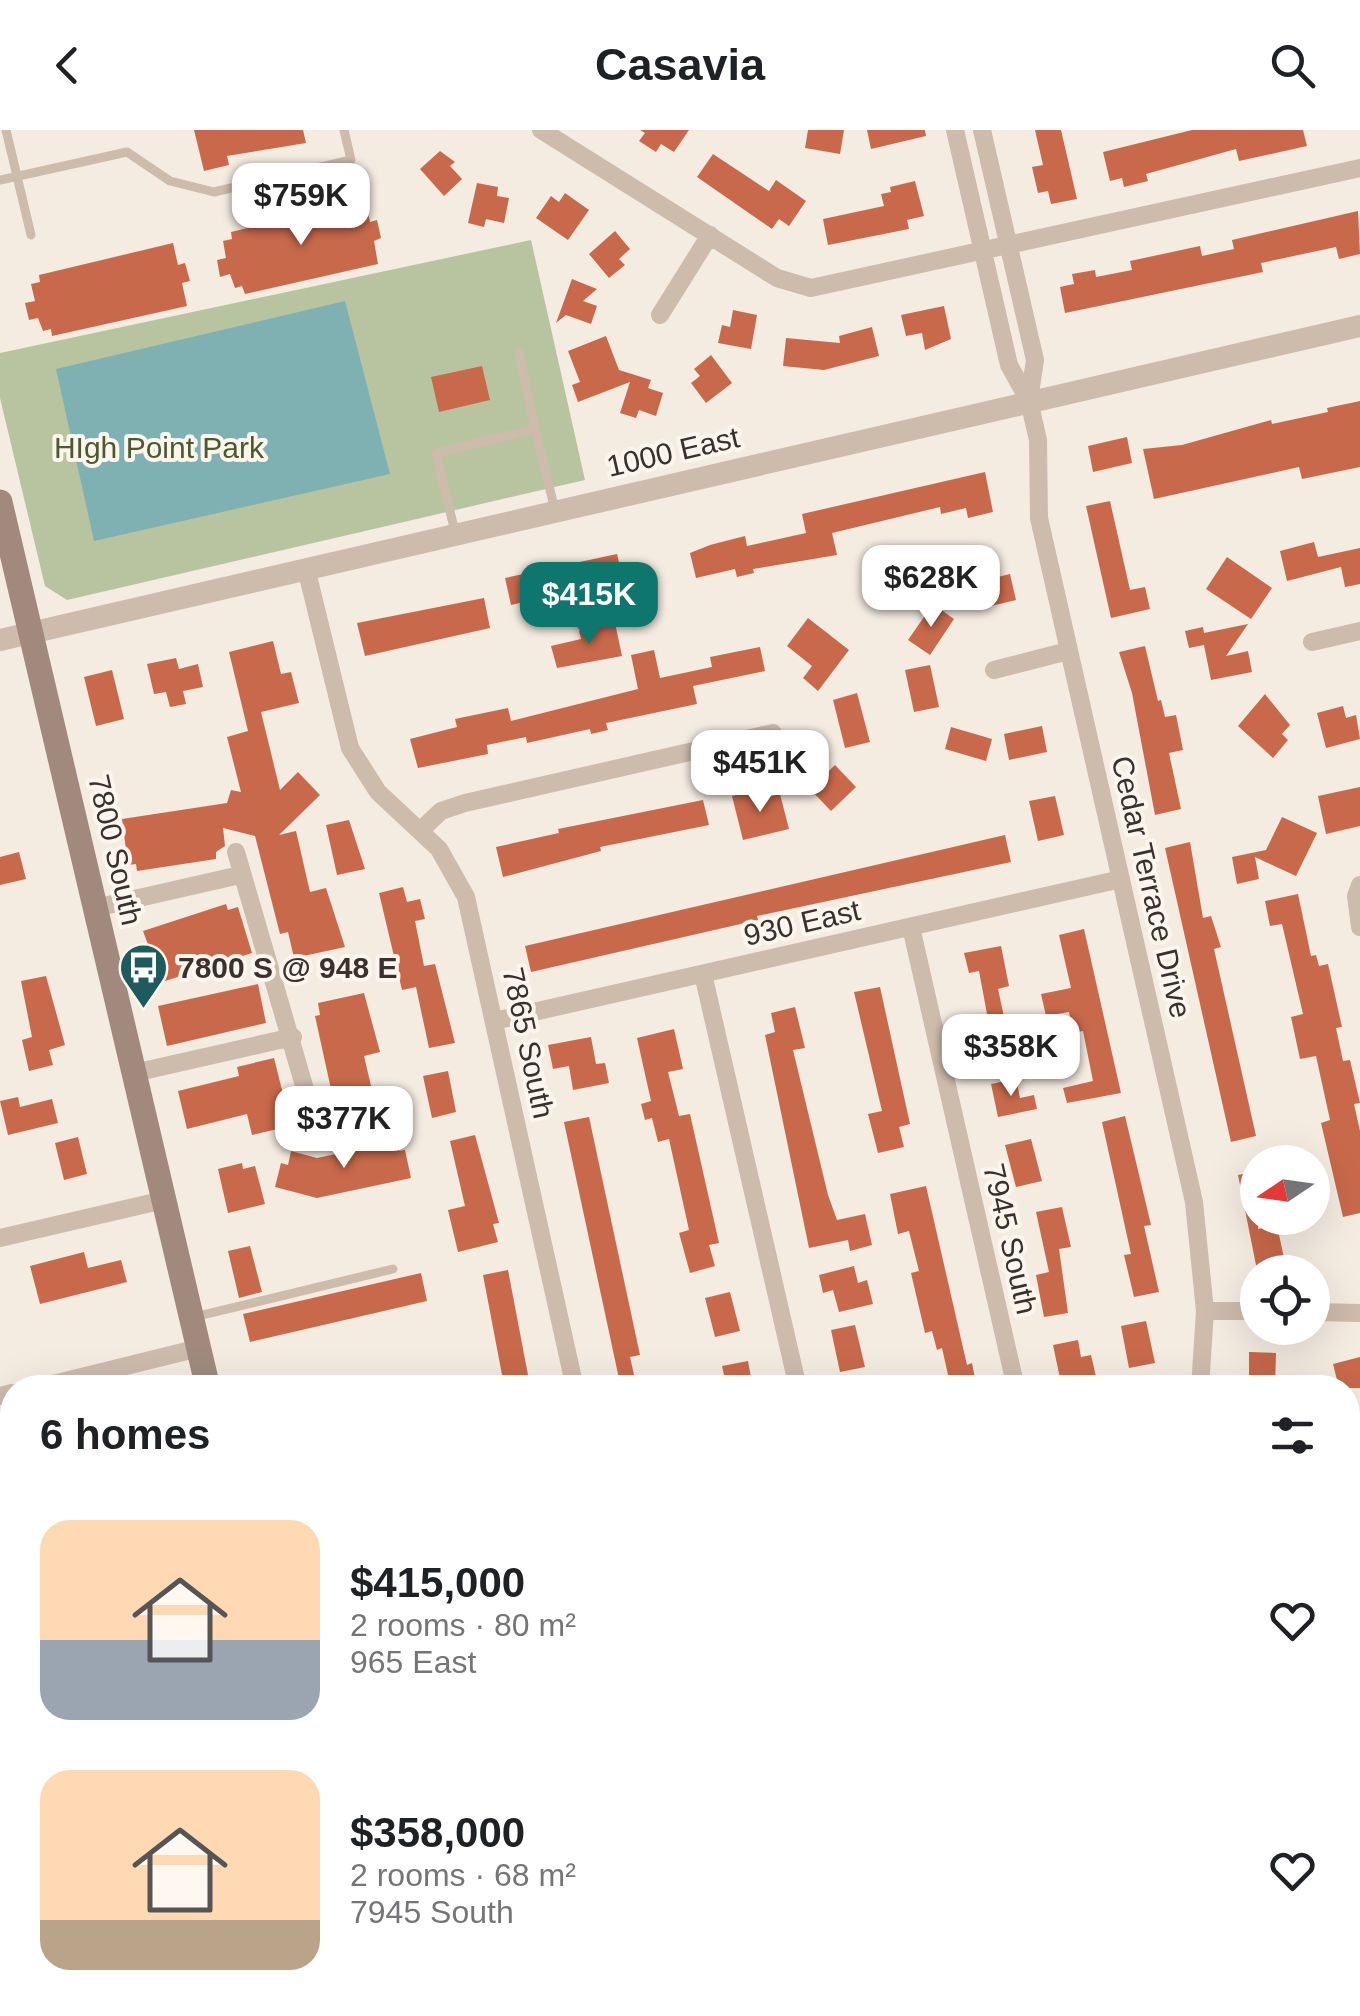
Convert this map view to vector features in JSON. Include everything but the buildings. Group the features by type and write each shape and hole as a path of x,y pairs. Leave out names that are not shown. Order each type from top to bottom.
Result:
{"main road":[{"name":"7800 South","path":"0,502 205,1375"}],"street":[{"path":"542,130 777,278 811,288 1009,248 1360,168"},
{"path":"956,130 1009,366 1029,400"},
{"path":"982,130 1034,360 1029,400"},
{"path":"660,316 710,236"},
{"name":"1000 East","path":"0,640 1360,326"},
{"name":"Cedar Terrace Drive","path":"1029,400 1039,455 1038,518 1194,1202 1203,1256 1206,1311 1201,1375"},
{"name":"7865 South","path":"306,568 350,748 378,792 439,849 466,897 572,1375"},
{"path":"1312,642 1360,631"},
{"path":"994,670 1068,651"},
{"path":"421,830 440,811 465,802 773,733"},
{"path":"236,852 310,1110 320,1127 340,1128 401,1115"},
{"path":"95,908 240,874"},
{"name":"930 East","path":"494,1021 1121,880"},
{"path":"1360,886 1356,906 1360,927"},
{"name":"7945 South","path":"910,927 1013,1375"},
{"path":"703,974 795,1375"},
{"path":"134,1073 292,1037"},
{"path":"0,1238 164,1200"},
{"path":"1206,1311 1240,1311"},
{"path":"1330,1312 1360,1313"},
{"path":"89,1375 199,1348"}],"lane":[{"path":"6,130 31,235"},
{"path":"0,180 127,152 170,181 214,192 350,160 344,130"},
{"path":"519,353 555,510"},
{"path":"456,534 436,453 536,429"},
{"path":"192,1317 393,1269"}],"green space":[{"name":"HIgh Point Park","path":"531,240 585,480 67,600 45,586 0,398 0,353"}],"water":[{"path":"345,301 390,474 94,541 56,369"}],"place":[{"name":"7800 S @ 948 E","path":"143,1010"}]}
